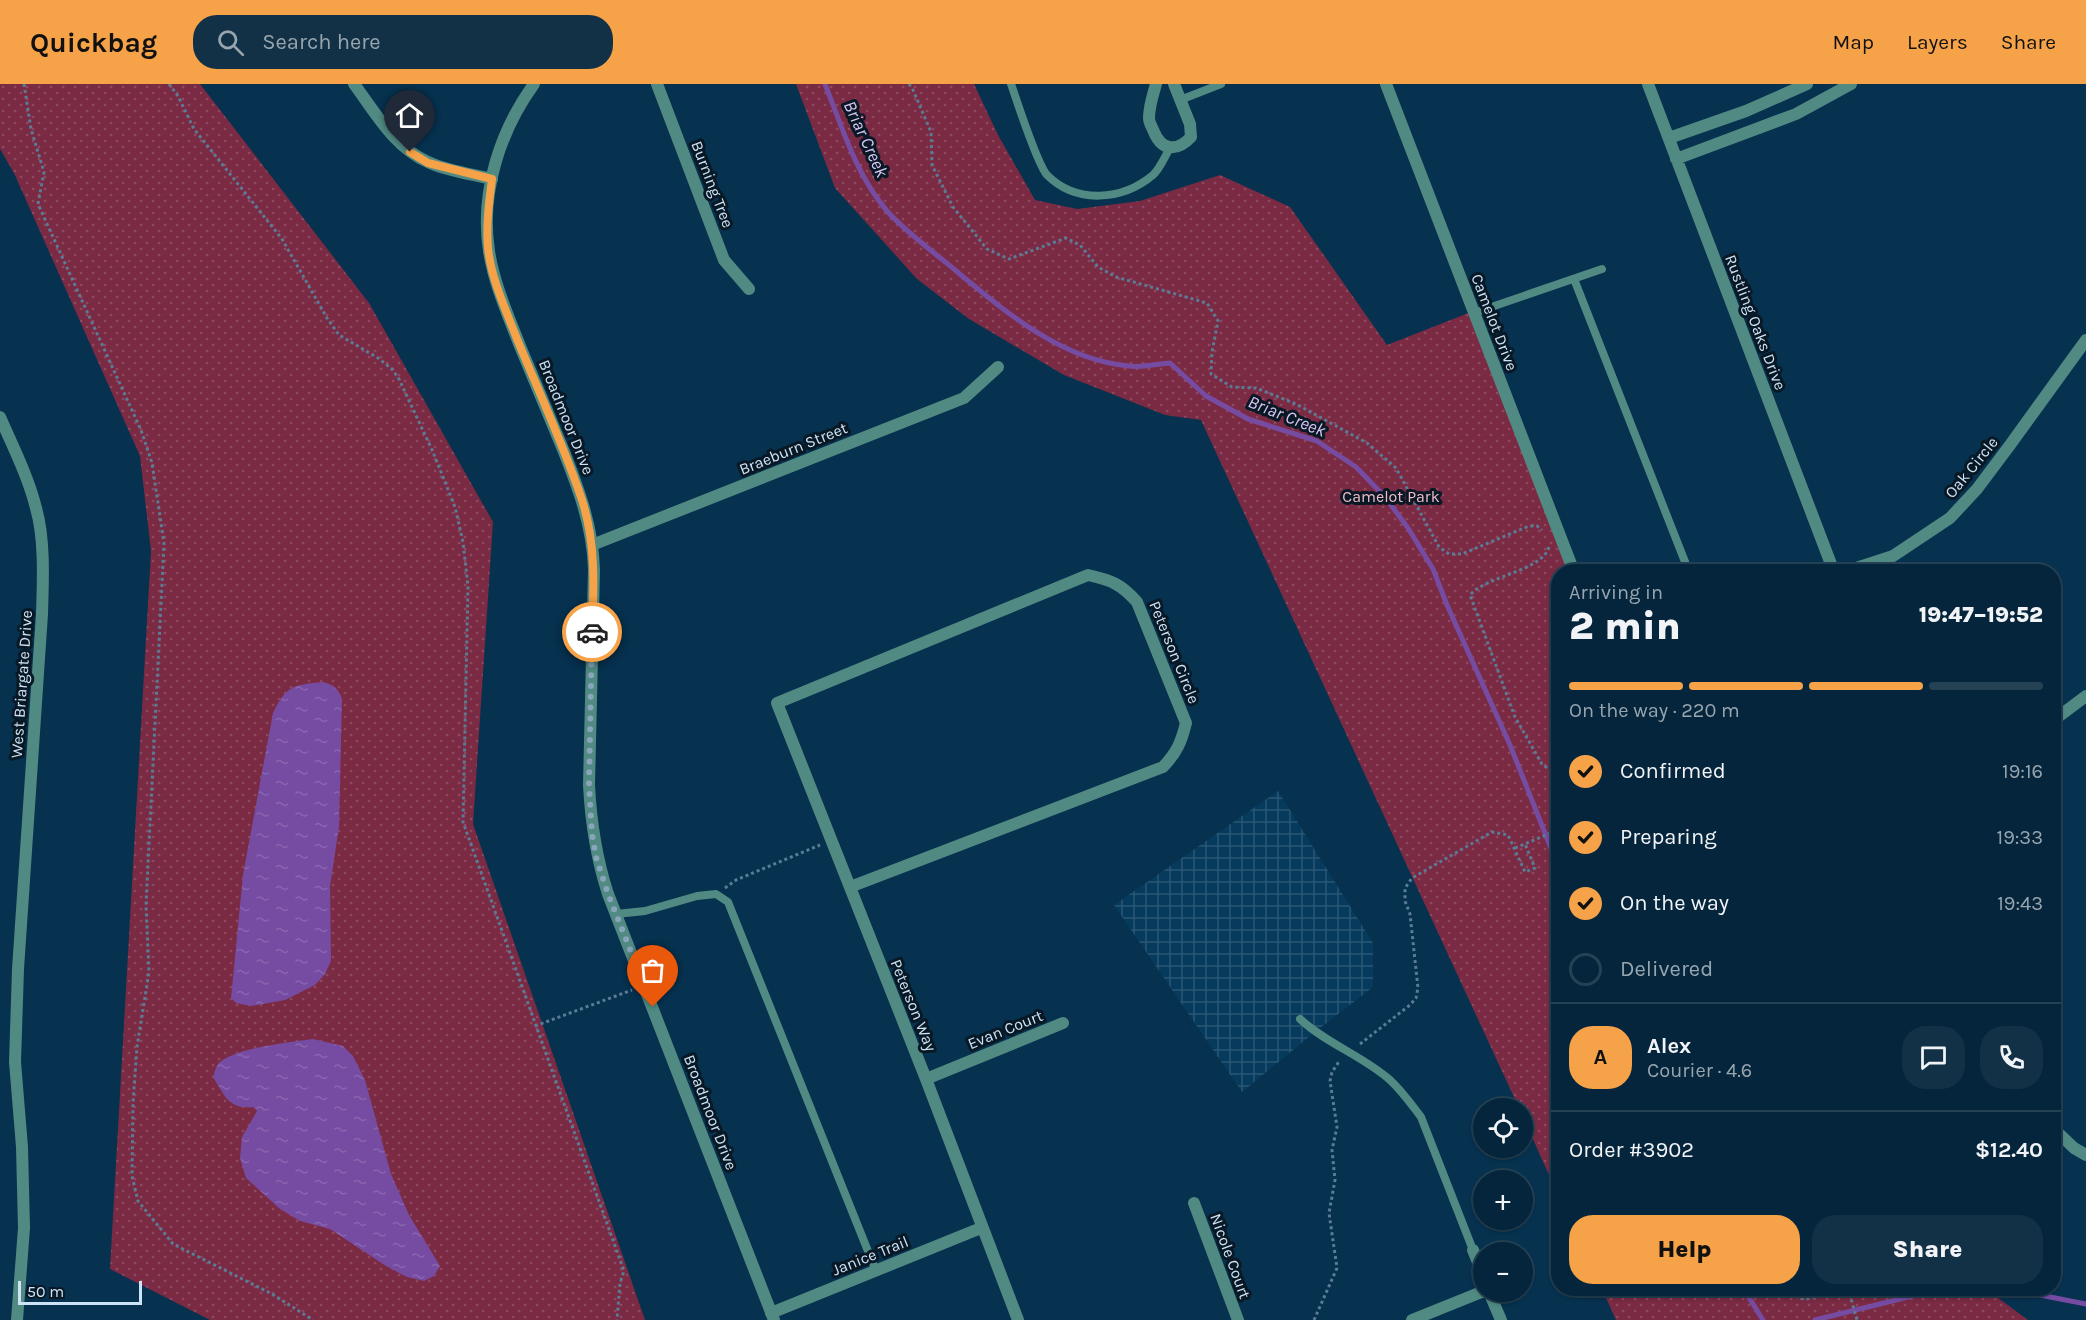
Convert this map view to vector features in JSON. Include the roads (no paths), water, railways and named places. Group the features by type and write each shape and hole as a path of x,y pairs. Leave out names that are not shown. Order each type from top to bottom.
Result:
{"street":[{"path":"354,84 390,133 410,152 428,163 492,179"},
{"name":"Broadmoor Drive","path":"534,84 512,118 496,159 492,179 488,249 507,312 583,501 592,545 594,570 590,811 596,857 616,914 773,1316"},
{"name":"Burning Tree","path":"657,84 724,260 750,289"},
{"path":"1156,84 1149,121 1158,142 1170,148 1183,146 1191,137 1190,124 1174,84"},
{"name":"Camelot Drive","path":"1386,84 1571,564"},
{"name":"Rustling Oaks Drive","path":"1648,84 1831,564"},
{"path":"1669,138 1746,111 1807,84"},
{"path":"1676,159 1796,114 1851,84"},
{"name":"Oak Circle","path":"1868,564 1893,556 1950,518 1983,480 2086,340"},
{"name":"Braeburn Street","path":"592,545 964,398 998,367"},
{"name":"West Briargate Drive","path":"0,417 22,465 37,510 43,565 42,614 18,969 15,1062 22,1148 24,1228 17,1320"},
{"name":"Peterson Circle","path":"777,703 1088,575 1109,580 1125,588 1137,602 1186,723 1181,744 1162,767 850,887"},
{"path":"2061,715 2086,696"},
{"name":"Peterson Way","path":"777,703 926,1079 1018,1320"},
{"name":"Evan Court","path":"926,1079 1063,1023"},
{"path":"2061,1136 2073,1148 2086,1155"},
{"name":"Nicole Court","path":"1194,1203 1238,1320"},
{"name":"Janice Trail","path":"773,1316 981,1228"},
{"path":"1412,1320 1473,1295"},
{"path":"1494,1302 1501,1320"}],"lane":[{"path":"1011,84 1045,173 1063,187 1085,196 1102,196 1134,188 1155,174 1170,148"},
{"path":"1180,100 1221,84"},
{"path":"1474,313 1602,269"},
{"path":"1574,279 1686,564"},
{"path":"616,914 645,911 697,896 716,894 728,902 876,1271"},
{"path":"1300,1019 1315,1032 1389,1079 1407,1098 1421,1117 1473,1250"}],"water":[{"path":"323,682 335,688 342,699 339,827 330,886 331,961 325,974 315,985 285,1000 251,1006 236,1003 231,998 243,875 273,713 282,697 292,688"},
{"path":"313,1039 343,1046 353,1056 365,1080 391,1174 409,1215 440,1266 434,1276 424,1281 407,1277 386,1266 330,1229 300,1221 280,1209 246,1178 240,1158 242,1137 257,1111 253,1107 238,1106 228,1100 213,1077 217,1065 225,1058 249,1050"}],"waterway":[{"name":"Briar Creek","path":"825,84 858,166 887,211 917,239 1010,314 1055,343 1103,362 1134,366 1170,363 1206,396 1248,419 1317,441 1356,467 1385,497 1408,528 1433,569 1510,745 1551,848"},
{"name":"Briar Creek","path":"1748,1296 1763,1320"},
{"path":"1815,1320 1912,1296"},
{"path":"2046,1296 2086,1304"}],"park label":[{"name":"Camelot Park","path":"1391,496"}]}
